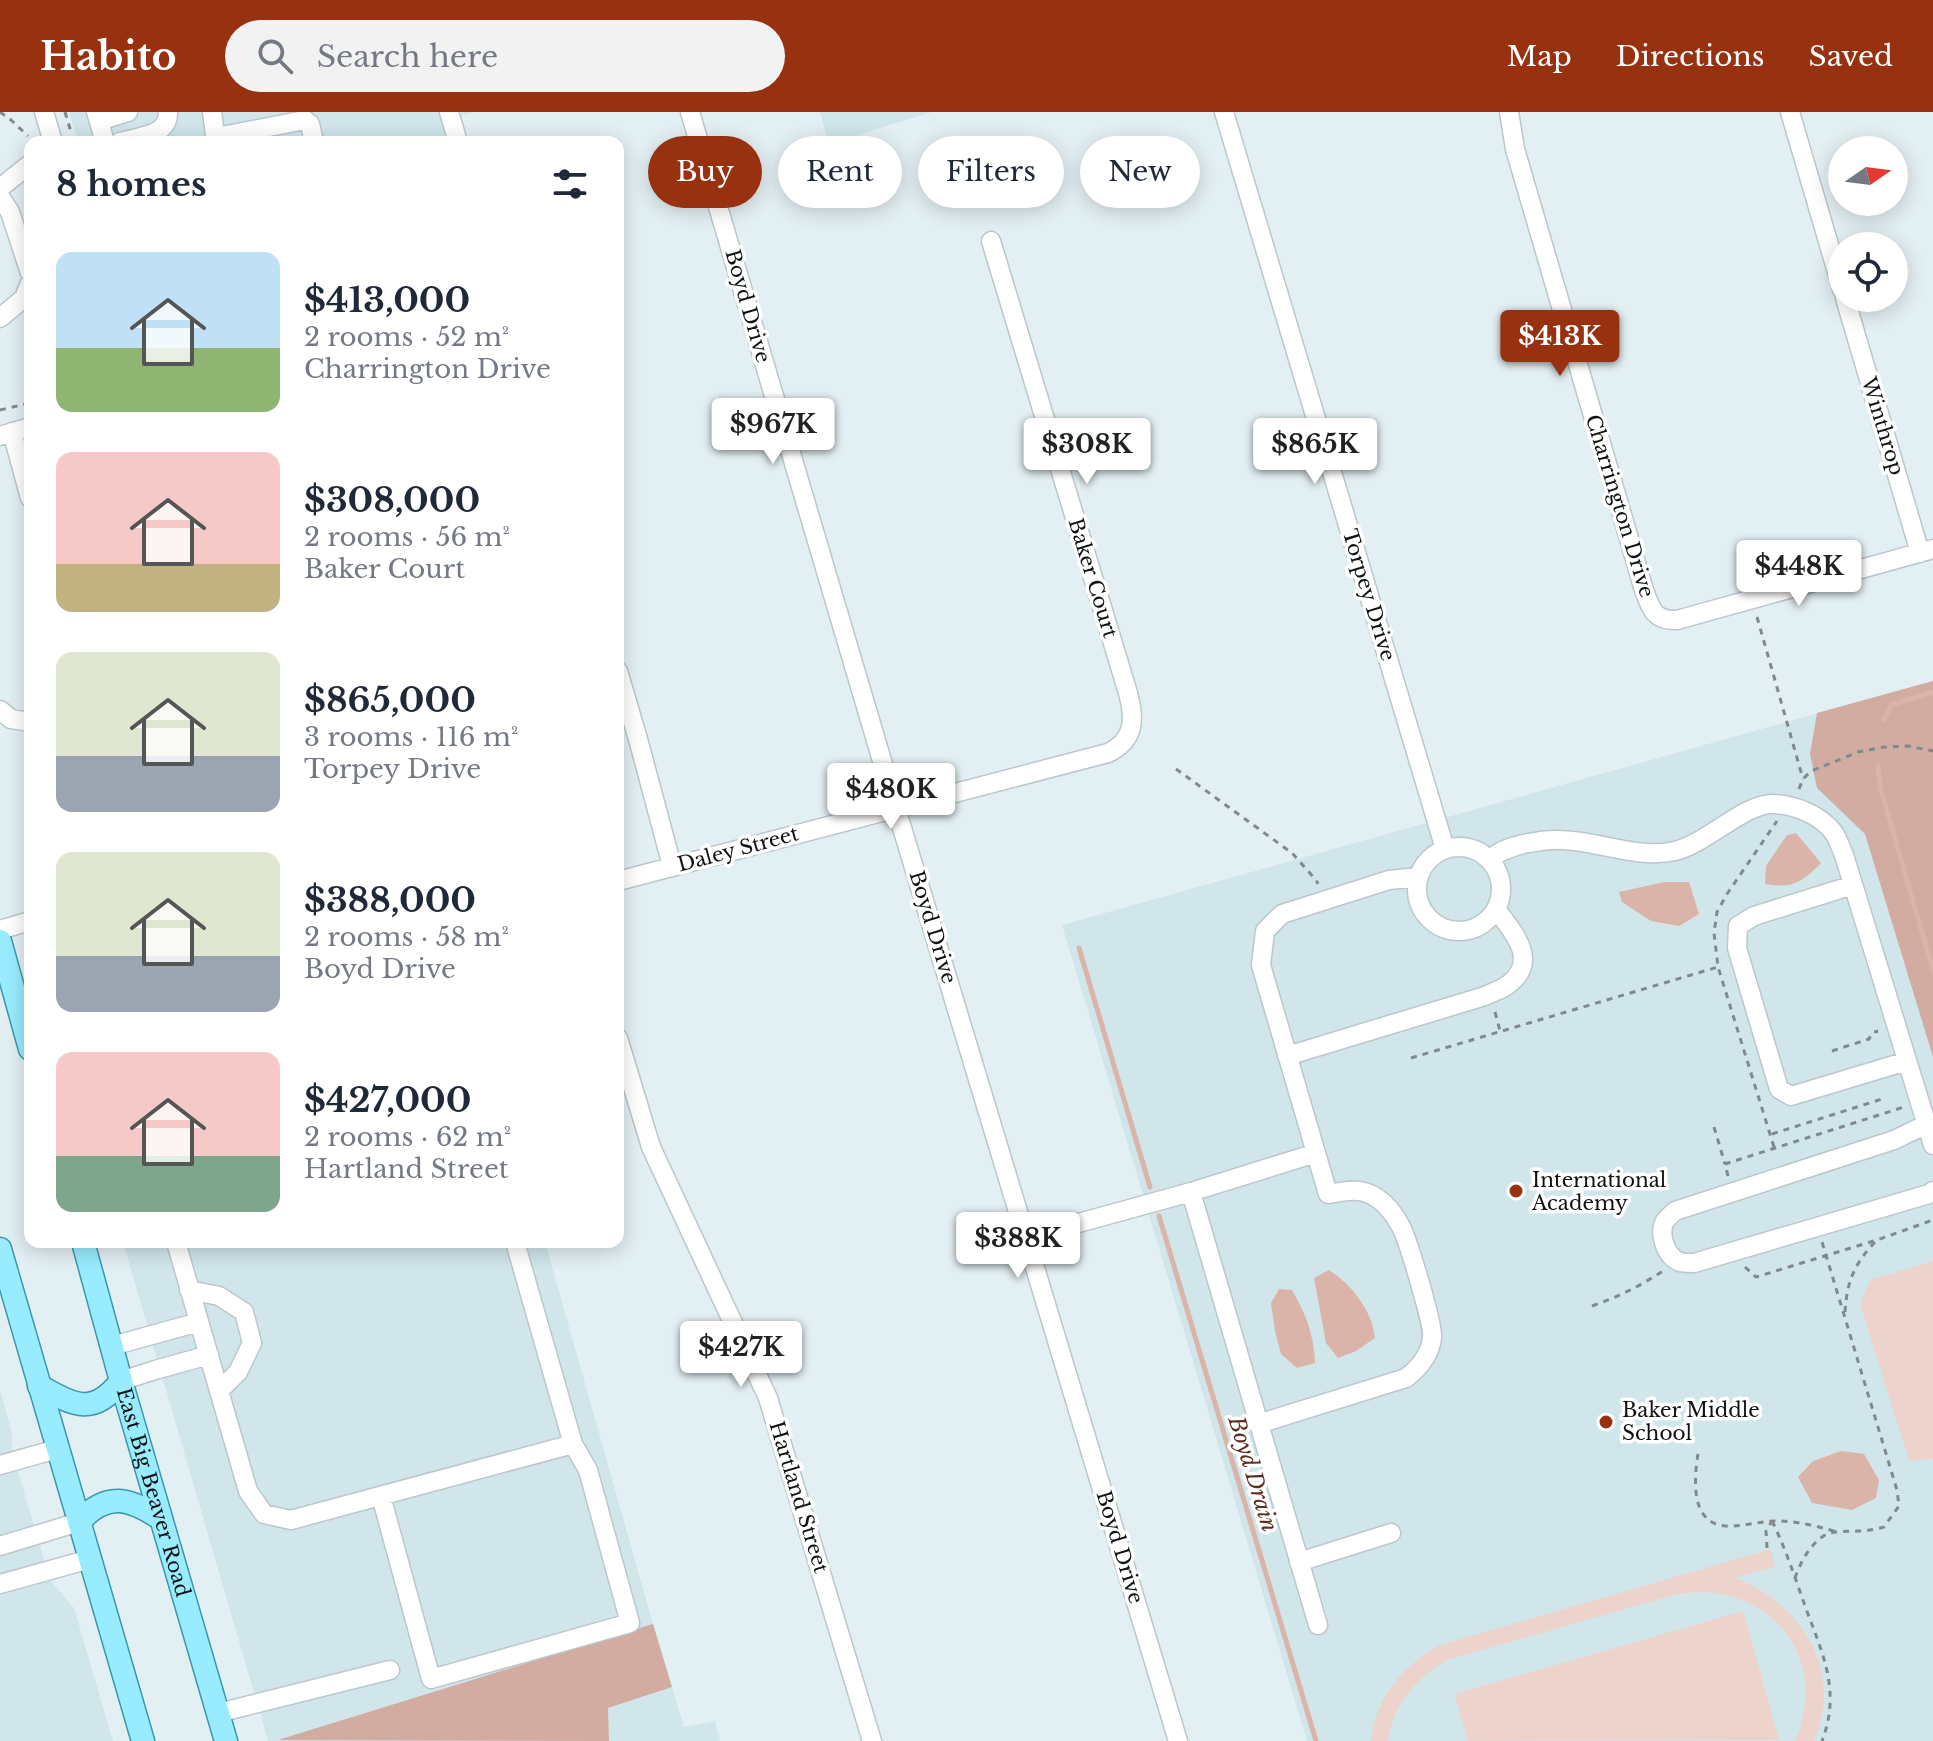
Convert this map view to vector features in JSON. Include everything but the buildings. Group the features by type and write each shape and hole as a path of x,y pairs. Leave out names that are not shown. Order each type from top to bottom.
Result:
{"main road":[{"path":"0,941 24,1027"},
{"name":"East Big Beaver Road","path":"85,1248 226,1741"},
{"path":"0,1249 143,1741"},
{"path":"39,1386 83,1405 103,1400 121,1381"},
{"path":"79,1522 98,1505 120,1500 143,1506 161,1519"}],"street":[{"path":"44,112 51,136"},
{"path":"103,136 98,116 128,112"},
{"path":"141,136 159,131 166,125 168,112"},
{"path":"212,112 215,136"},
{"path":"449,112 452,136"},
{"name":"Boyd Drive","path":"690,112 1178,1741"},
{"name":"Torpey Drive","path":"1224,112 1445,849"},
{"name":"Charrington Drive","path":"1509,112 1515,149 1644,590 1654,613 1662,619 1677,620 1927,551"},
{"path":"1790,112 1828,241"},
{"path":"234,136 305,120 310,124 313,136"},
{"path":"0,188 24,169"},
{"path":"0,196 10,212 24,255"},
{"name":"Baker Court","path":"991,241 1128,693 1132,710 1129,732"},
{"path":"0,318 24,298"},
{"name":"Winthrop","path":"1850,312 1927,551"},
{"path":"14,432 24,473"},
{"path":"624,691 672,866"},
{"path":"0,710 11,719 24,721"},
{"name":"Daley Street","path":"624,879 1108,753 1118,748 1129,732"},
{"path":"1489,860 1498,852 1519,845 1554,839 1643,852 1675,851 1771,803 1817,816 1834,832 1844,855 1933,1145"},
{"path":"1459,847 1473,849 1489,860 1500,881 1501,896 1487,921 1475,928 1447,930 1425,915 1419,903 1418,877 1433,855 1459,847"},
{"path":"1258,1424 1406,1378 1419,1368 1433,1336 1401,1226 1386,1204 1356,1190 1328,1194 1261,965 1265,931 1282,914 1389,880 1418,877"},
{"path":"1853,885 1754,916 1738,926 1737,948 1779,1089 1791,1096 1907,1061"},
{"path":"1287,1056 1485,996 1509,984 1519,972 1523,957 1520,943 1496,909"},
{"path":"0,930 24,923"},
{"name":"Hartland Street","path":"624,1058 651,1147 768,1398 872,1741"},
{"path":"1927,1124 1894,1140 1675,1211 1666,1219 1662,1230 1666,1248 1672,1257 1681,1263 1694,1263 1933,1191"},
{"path":"1028,1241 1075,1224 1316,1153"},
{"path":"1191,1192 1318,1625"},
{"path":"178,1248 248,1491 264,1514 291,1520 573,1444"},
{"path":"381,1496 431,1679 630,1623 588,1470 573,1444 517,1248"},
{"path":"189,1290 219,1296 244,1312 252,1343 238,1372 219,1391"},
{"path":"112,1346 199,1322"},
{"path":"121,1381 209,1355"},
{"path":"0,1465 57,1449"},
{"path":"0,1546 79,1522"},
{"path":"1299,1562 1391,1533"},
{"path":"0,1584 90,1559"},
{"path":"218,1713 390,1670"}],"path":[{"path":"0,112 28,136"},
{"path":"65,112 71,132"},
{"path":"0,410 24,404"},
{"path":"1756,610 1803,779 1811,771 1858,752 1908,746 1933,751"},
{"path":"1176,769 1292,853 1316,880 1323,900"},
{"path":"1411,1058 1718,967"},
{"path":"1832,1051 1869,1039 1872,1033 1885,1029"},
{"path":"1770,1135 1882,1099"},
{"path":"1725,1164 1908,1106"},
{"path":"1714,1127 1729,1180"},
{"path":"1742,1264 1756,1277 1933,1220"},
{"path":"1795,1578 1800,1563 1824,1536 1884,1527 1899,1506 1897,1490 1817,1227"},
{"path":"1844,1315 1851,1275 1877,1240"},
{"path":"1592,1306 1619,1297 1663,1271 1671,1274"},
{"path":"1698,1454 1696,1493 1700,1510 1712,1521 1722,1526 1772,1521 1812,1525 1837,1532"},
{"path":"1767,1548 1766,1531 1772,1521"},
{"path":"1772,1521 1823,1653 1829,1679 1831,1707 1822,1741"}],"shaded area":[{"path":"69,112 476,112 443,120 447,136 76,136"},
{"path":"820,112 932,112 855,136 827,136"},
{"path":"1933,681 1933,1741 1307,1741 1062,925"},
{"path":"1933,681 1933,1057 1865,834 1817,788 1810,754 1817,713"},
{"path":"1796,833 1821,863 1808,875 1789,885 1765,884 1766,866 1787,835"},
{"path":"1664,882 1689,882 1699,914 1679,926 1651,921 1622,902 1619,892"},
{"path":"125,1248 547,1248 684,1727 715,1721 720,1741 268,1741"},
{"path":"1933,1261 1933,1459 1909,1461 1860,1304 1870,1280"},
{"path":"1329,1270 1360,1299 1370,1318 1375,1338 1356,1351 1338,1358 1326,1343 1314,1278"},
{"path":"1279,1289 1292,1290 1301,1308 1311,1334 1315,1363 1297,1368 1281,1354 1271,1303"},
{"path":"0,1390 12,1433 12,1451 50,1580 74,1608 113,1741 0,1741"},
{"path":"1841,1451 1864,1454 1879,1480 1876,1498 1852,1510 1812,1503 1798,1477 1813,1461"},
{"path":"1771,1549 1775,1566 1735,1578 1759,1589 1780,1604 1811,1643 1820,1665 1824,1690 1822,1715 1814,1741 1795,1741 1804,1710 1805,1680 1797,1652 1782,1629 1762,1610 1736,1598 1707,1592 1674,1595 1447,1660 1425,1675 1407,1694 1390,1728 1388,1741 1371,1741 1379,1710 1393,1684 1426,1653 1440,1645"},
{"path":"1743,1611 1779,1740 1468,1741 1454,1694"},
{"path":"653,1624 672,1687 608,1708 609,1741 278,1740"}],"waterway":[{"path":"1884,720 1891,705 1933,692"},
{"path":"1878,765 1880,787 1933,970"},
{"name":"Boyd Drain","path":"1079,948 1150,1187"},
{"name":"Boyd Drain","path":"1159,1216 1316,1741"}],"place":[{"name":"International Academy","path":"1516,1191"},
{"name":"Baker Middle School","path":"1606,1422"}]}
